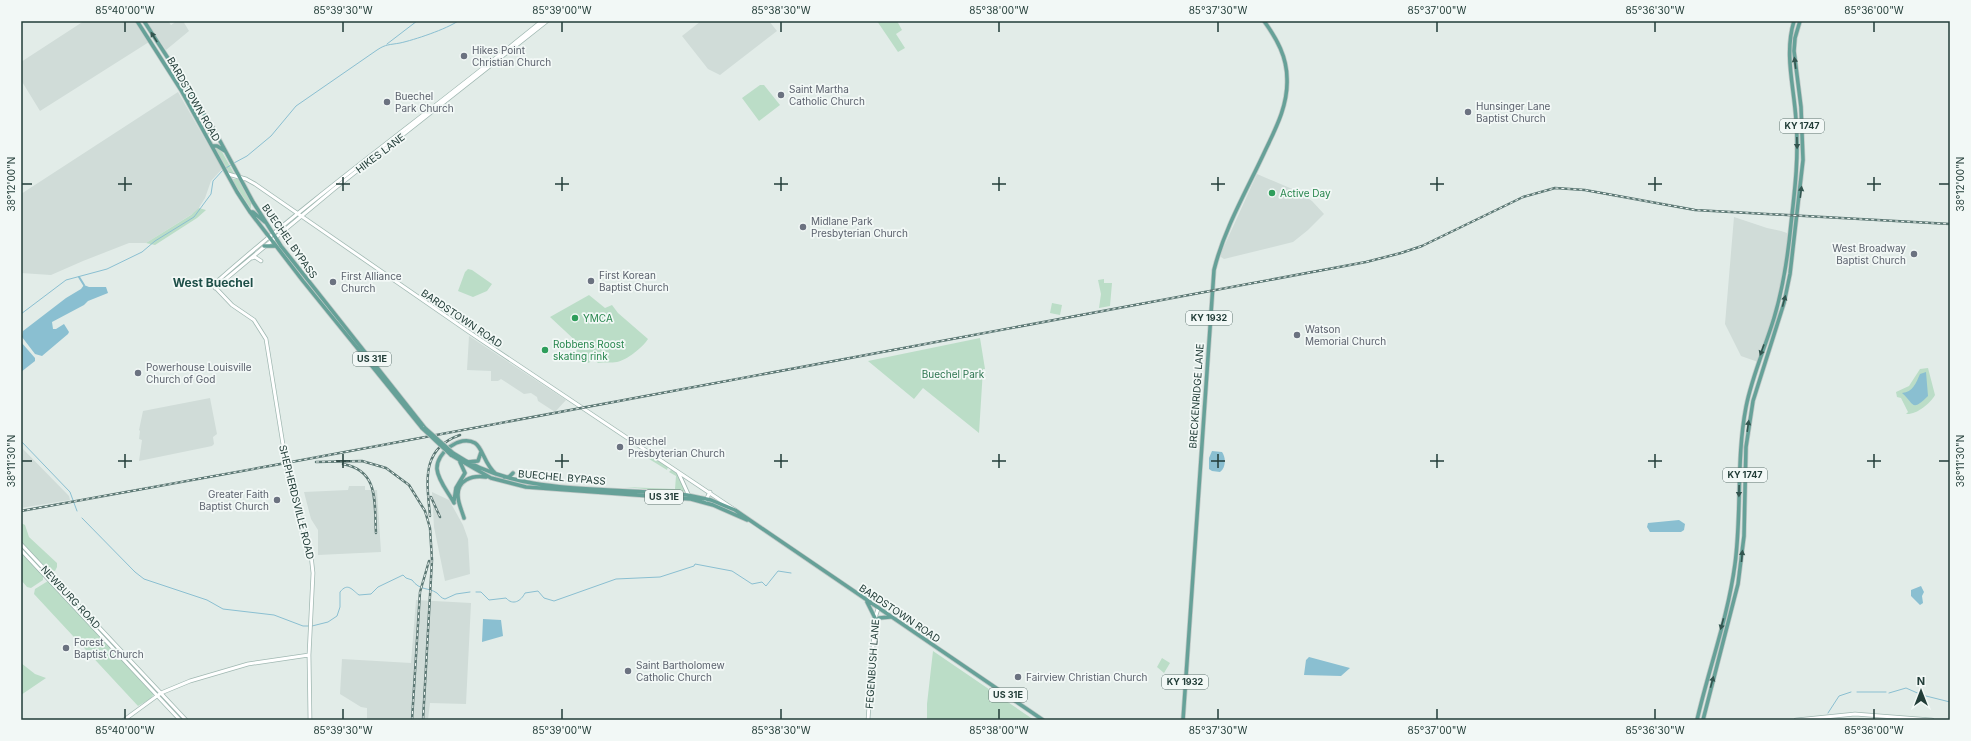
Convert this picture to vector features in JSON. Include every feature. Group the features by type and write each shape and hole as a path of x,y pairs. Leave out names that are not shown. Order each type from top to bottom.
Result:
{"main road":[{"name":"BARDSTOWN ROAD","path":"138,21 180,88 227,173 248,180 473,335 710,492 735,510 739,515"},
{"name":"BARDSTOWN ROAD","path":"144,21 216,133 240,178"},
{"name":"HIKES LANE","path":"214,287 264,246 273,233 542,21"},
{"name":"HIKES LANE","path":"270,239 276,237 334,188 547,21"},
{"name":"BRECKENRIDGE LANE","path":"1182,720 1214,270 1221,245 1280,118 1287,92 1284,57 1278,42 1264,21"},
{"name":"KY 1747","path":"1697,720 1728,601 1735,565 1738,538 1739,462 1746,408 1752,378 1778,304 1790,236 1797,160 1796,119 1788,49 1794,21"},
{"name":"KY 1747","path":"1703,720 1738,584 1744,536 1746,447 1753,401 1784,303 1790,274 1803,160 1801,107 1794,51 1795,38 1800,21"},
{"path":"216,133 215,143 212,146 217,146 226,152"},
{"name":"BUECHEL BYPASS","path":"227,173 250,212 270,239 423,428 452,454 491,478 530,488 705,501"},
{"name":"BUECHEL BYPASS","path":"240,178 253,202 273,233 306,278 423,428"},
{"path":"253,202 253,208 250,212 253,212 267,224"},
{"path":"214,287 270,239"},
{"path":"264,246 276,246"},
{"path":"250,258 255,257 261,261"},
{"name":"SHEPHERDSVILLE ROAD","path":"214,287 232,306 254,320 266,339 285,457 298,513 312,560 313,578 309,655 310,720"},
{"path":"461,460 465,472 456,488 454,503 438,474 439,459 451,446 465,441 475,443 481,451 487,466 500,477 509,477 513,473"},
{"path":"461,460 471,463 477,462 481,457 481,451"},
{"name":"BUECHEL BYPASS","path":"461,460 500,477 537,485 687,494 735,510"},
{"path":"677,471 687,494 691,499"},
{"path":"464,518 458,499 460,486 467,479 474,476 491,478"},
{"path":"622,492 648,492"},
{"path":"705,501 710,492"},
{"name":"BARDSTOWN ROAD","path":"705,501 748,520 1043,720"},
{"name":"NEWBURG ROAD","path":"21,544 186,720"},
{"name":"NEWBURG ROAD","path":"21,550 180,720"},
{"path":"865,600 875,618"},
{"name":"FEGENBUSH LANE","path":"868,720 874,626 878,609"},
{"path":"874,626 879,618 891,618"},
{"path":"124,720 161,693 190,681 241,665 309,655"},
{"path":"1796,720 1855,714 1932,720"}],"shaded area":[{"path":"84,21 135,21 149,42 40,111 21,80 21,62"},
{"path":"146,21 168,21 171,25 177,21 183,21 189,31 166,50"},
{"path":"701,21 769,21 777,31 720,75 708,69 682,36"},
{"path":"178,92 222,169 211,181 205,198 197,211 146,243 129,243 51,275 21,273 21,194"},
{"path":"1257,174 1297,191 1312,201 1324,214 1293,242 1224,259 1221,257 1221,253"},
{"path":"1734,217 1787,233 1789,240 1778,304 1758,362 1741,356 1725,324"},
{"path":"469,336 566,400 555,412 538,401 537,397 531,393 524,394 501,379 498,381 491,381 491,371 467,370"},
{"path":"210,398 217,434 213,437 214,444 212,446 139,461 142,440 139,439 139,430 143,411"},
{"path":"21,447 69,496 70,500 21,508"},
{"path":"349,486 365,486 365,490 377,490 381,552 318,555 318,530 311,519 304,492 348,490"},
{"path":"432,492 449,500 463,525 468,539 470,574 445,581 434,527"},
{"path":"416,600 471,603 466,704 430,703 428,720 367,720 367,708 361,707 340,694 342,659 411,663"}],"green space":[{"path":"877,21 897,21 902,30 896,34 905,48 898,52"},
{"path":"760,85 764,85 780,105 759,121 742,98"},
{"path":"203,121 206,122 214,136 213,143 202,123"},
{"path":"214,146 221,150 235,175 229,172"},
{"path":"233,179 238,179 251,203 251,209 234,183"},
{"path":"199,208 206,210 197,218 155,245 146,243 191,215"},
{"path":"468,269 472,270 492,284 487,291 473,297 458,291 465,272"},
{"path":"1104,279 1104,283 1112,283 1110,306 1099,308 1101,294 1098,280"},
{"name":"YMCA","path":"589,295 605,308 612,305 618,313 648,339 646,342 634,353 621,361 598,363 595,360 588,363 576,351 581,346 550,317"},
{"path":"1052,303 1062,305 1060,315 1050,313"},
{"name":"Buechel Park","path":"980,338 985,369 983,369 979,433 923,388 914,399 868,361"},
{"path":"1928,368 1935,395 1930,402 1922,408 1914,413 1906,414 1908,412 1901,398 1897,397 1896,392 1909,386 1920,369"},
{"path":"641,450 668,467 667,470 641,454"},
{"path":"672,469 678,475 685,490 683,493 625,487 675,489 676,476 669,472"},
{"path":"21,523 25,525 29,537 57,563 55,571 48,570 21,543"},
{"path":"21,551 43,576 43,580 31,588 27,587 21,580"},
{"path":"48,581 154,694 150,699 138,706 34,594 35,589"},
{"path":"933,651 1034,720 927,720 927,704"},
{"path":"1162,658 1170,663 1164,673 1157,667"},
{"path":"21,663 35,674 46,678 21,695"}],"water":[{"path":"84,285 89,287 106,287 108,293 88,301 84,305 52,322 53,329 56,329 64,324 69,332 68,334 42,356 35,354 22,337 23,331 66,298 81,289"},
{"path":"21,342 35,358 35,361 21,372"},
{"path":"1926,372 1928,396 1918,404 1913,405 1902,393 1909,391 1915,384 1920,374"},
{"path":"1212,451 1222,452 1225,459 1223,468 1220,472 1209,469 1209,458"},
{"path":"1679,520 1685,524 1684,530 1681,532 1650,532 1647,527 1648,523"},
{"path":"1921,586 1924,592 1922,596 1923,603 1920,605 1911,596 1911,590"},
{"path":"483,619 501,620 503,636 482,642"},
{"path":"1309,657 1350,668 1341,676 1304,675 1306,660"}],"waterway":[{"path":"387,44 417,21"},
{"path":"234,163 247,156 271,136 296,106 377,50 385,46 406,42 430,34 458,21"},
{"path":"226,168 231,165"},
{"path":"21,314 66,280 107,269 142,252 155,241 194,217 211,194 213,181 223,170"},
{"path":"79,277 84,285"},
{"path":"21,441 70,492 77,511"},
{"path":"82,518 135,572 144,579 207,600 223,609 274,615 303,626 309,626"},
{"path":"476,592 481,592 489,600 506,598 511,602 517,602 525,593 538,591 544,598 554,601 616,579 660,577 694,566 695,564 732,571 752,584 762,582 766,586 778,571 791,573"},
{"path":"312,626 328,622 337,616 340,607 340,592 343,589 348,587 359,595 371,594 378,587 403,575 412,580 418,586 434,591 445,599 456,594 470,592"},
{"path":"1889,693 1906,688 1922,695 1950,702"},
{"path":"1828,713 1839,696 1851,692"},
{"path":"1857,692 1886,692"}],"railway":[{"path":"21,511 1366,262 1422,246 1523,197 1555,188 1585,190 1695,210 1950,224"},
{"path":"430,516 428,479 432,458 438,449 447,441 460,435"},
{"path":"316,462 362,461 386,468 409,485 425,511 430,528 432,560 423,720"},
{"path":"343,464 355,468 369,481 373,490 376,533"},
{"path":"431,497 440,517"},
{"path":"412,720 420,592 429,561"}],"place":[{"name":"Hikes Point Christian Church","path":"464,56"},
{"name":"Saint Martha Catholic Church","path":"781,95"},
{"name":"Buechel Park Church","path":"387,102"},
{"name":"Hunsinger Lane Baptist Church","path":"1468,112"},
{"name":"Active Day","path":"1272,193"},
{"name":"Midlane Park Presbyterian Church","path":"803,227"},
{"name":"West Broadway Baptist Church","path":"1914,254"},
{"name":"First Korean Baptist Church","path":"591,281"},
{"name":"First Alliance Church","path":"333,282"},
{"name":"YMCA","path":"575,318"},
{"name":"Watson Memorial Church","path":"1297,335"},
{"name":"Robbens Roost skating rink","path":"545,350"},
{"name":"Powerhouse Louisville Church of God","path":"138,373"},
{"name":"Buechel Presbyterian Church","path":"620,447"},
{"name":"Greater Faith Baptist Church","path":"277,500"},
{"name":"Forest Baptist Church","path":"66,648"},
{"name":"Saint Bartholomew Catholic Church","path":"628,671"},
{"name":"Fairview Christian Church","path":"1018,677"}],"district":[{"name":"West Buechel","path":"213,283"}]}
